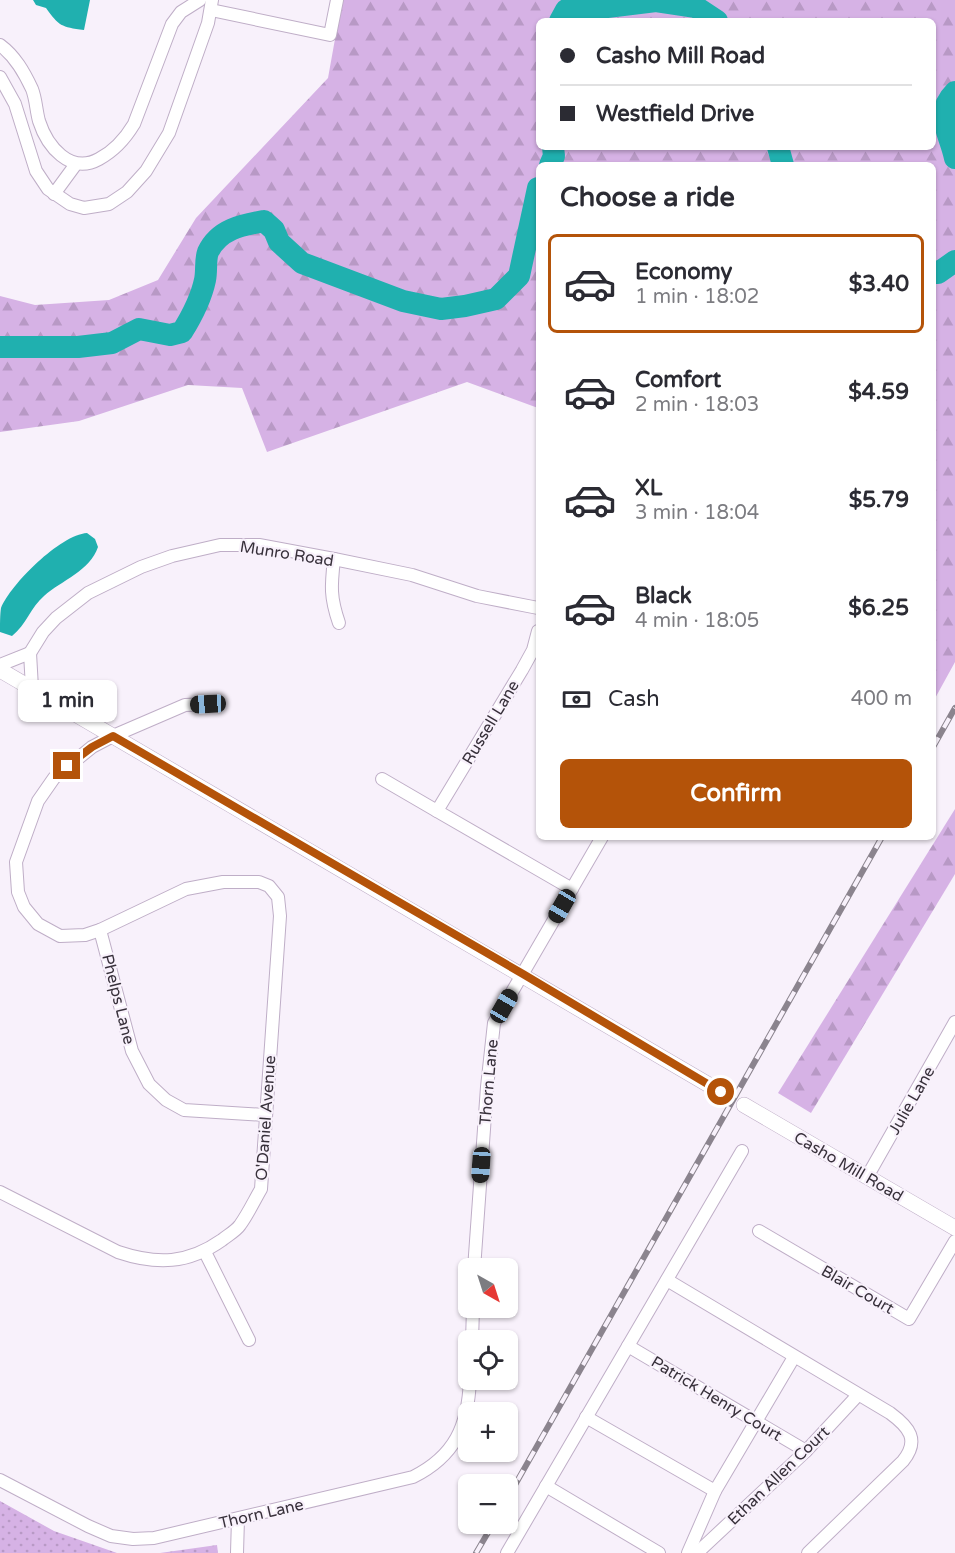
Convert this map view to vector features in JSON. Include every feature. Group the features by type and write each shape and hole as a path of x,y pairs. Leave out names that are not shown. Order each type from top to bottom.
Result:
{"street":[{"path":"0,45 16,59 26,77 33,92 39,123 51,146 69,162 76,164 93,162 107,155 129,132 172,24 181,12 200,0"},
{"path":"0,77 15,104 36,171 44,184 54,194 70,204 84,208 110,204 138,181 152,163 169,133 212,5 330,35 337,0"},
{"path":"54,194 76,164"},
{"name":"Munro Road","path":"30,653 56,618 80,599 106,583 172,556 197,549 242,544 259,545 411,575 468,593 536,608"},
{"path":"334,560 332,601 339,623"},
{"name":"Russell Lane","path":"437,811 522,670 536,639"},
{"path":"0,665 30,653 32,688"},
{"path":"0,670 523,974 721,1092"},
{"path":"100,930 85,935 60,936 38,924 24,907 18,892 16,862 38,801 45,789 67,766 92,747 185,705 208,704"},
{"path":"382,779 572,890"},
{"path":"523,974 600,840"},
{"name":"O'Daniel Avenue","path":"0,1192 118,1252 156,1261 174,1260 205,1252 239,1227 261,1189 280,916 278,897 269,886 259,882 223,882 186,889 100,930"},
{"name":"Phelps Lane","path":"100,930 132,1050 150,1084 166,1100 184,1110 265,1115"},
{"name":"Thorn Lane","path":"475,1258 494,1023 523,974"},
{"name":"Julie Lane","path":"867,1177 955,1023"},
{"name":"Casho Mill Road","path":"744,1105 955,1228"},
{"path":"507,1553 742,1151"},
{"name":"Blair Court","path":"759,1231 909,1319 955,1241"},
{"path":"205,1252 249,1340"},
{"path":"667,1280 901,1421 911,1435 910,1452 808,1553"},
{"name":"Patrick Henry Court","path":"628,1346 806,1451"},
{"path":"688,1553 715,1491 794,1357"},
{"name":"Thorn Lane","path":"0,1480 111,1536 134,1539 154,1538 413,1477 427,1470 455,1442 463,1427 469,1407 470,1390"},
{"name":"Ethan Allen Court","path":"697,1553 806,1451 858,1395"},
{"path":"586,1417 715,1491"},
{"path":"546,1486 659,1553"},
{"path":"237,1553 238,1519"}],"green space":[{"path":"342,0 955,0 955,662 936,697 936,162 536,162 536,407 467,382 267,452 242,388 188,385 79,421 0,432 0,296 35,305 109,300 158,280 196,218 328,78"},
{"path":"955,809 955,874 811,1113 778,1093"},
{"path":"0,1501 54,1531 117,1553 0,1553"},
{"path":"217,1545 218,1553 160,1553"}],"water":[{"path":"33,0 90,0 84,30 61,25 46,8 36,5"},
{"path":"87,533 95,539 98,547 89,563 44,596 12,636 0,632 1,608 25,574 64,542"}],"waterway":[{"path":"562,18 566,10 656,1 696,7 712,18"},
{"path":"955,92 948,100 944,116 955,158"},
{"path":"551,162 553,150"},
{"path":"779,150 782,162"},
{"path":"0,347 78,347 112,343 139,329 170,335 182,332 201,294 206,277 207,255 213,244 232,229 264,221 274,230 279,242 302,263 403,301 441,309 496,299 519,276 536,197"},
{"path":"936,272 955,261"}],"tunnel":[{"path":"721,1092 744,1105"}],"railway":[{"path":"936,742 955,708"},
{"path":"518,1480 880,840"},
{"path":"476,1553 487,1534"}],"route":[{"path":"67,766 92,747 113,736 721,1092"}]}
